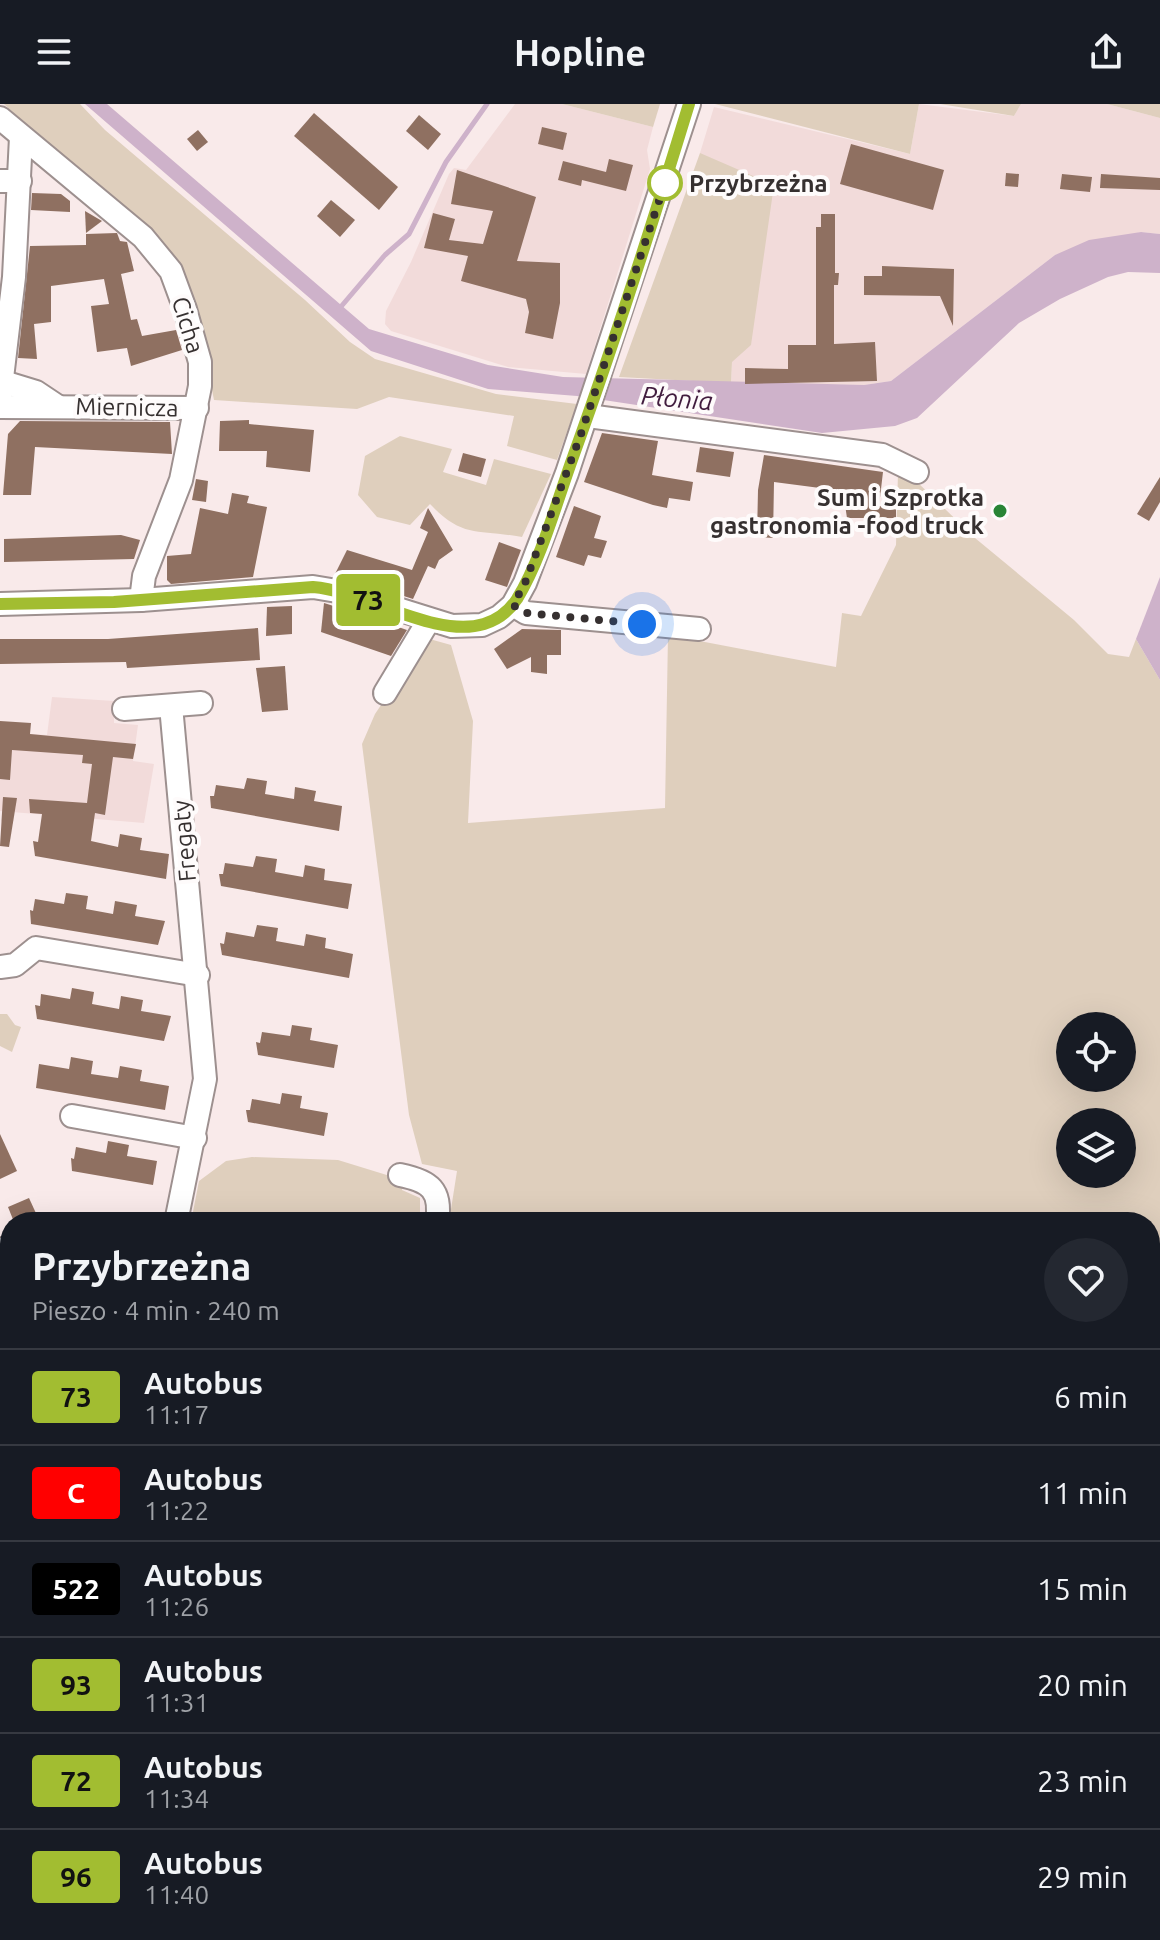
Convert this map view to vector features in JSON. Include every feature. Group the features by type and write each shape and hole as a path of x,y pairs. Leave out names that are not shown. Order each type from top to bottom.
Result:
{"street":[{"path":"0,604 141,600 313,587 343,592 429,620 462,627 482,625 513,605 530,569 590,410 689,104"},
{"name":"Cicha","path":"0,118 123,218 171,271 200,362 197,408 181,480 144,576 141,600"},
{"path":"1,386 10,181 21,137"},
{"name":"Miernicza","path":"1,386 36,392 58,406"},
{"name":"Miernicza","path":"0,407 197,408"},
{"path":"590,410 882,455 917,472"},
{"path":"513,605 526,613 699,629"},
{"path":"385,693 429,620"},
{"path":"124,709 201,703"},
{"name":"Fregaty","path":"171,706 198,975 205,1079 178,1212"},
{"path":"0,967 15,965 36,948 198,975"},
{"path":"72,1116 195,1138"},
{"path":"400,1175 422,1180 434,1189 439,1199 438,1212"}],"shaded area":[{"path":"4,104 80,104 105,130 350,342 375,359 496,394 577,404 557,460 507,446 514,416 389,397 357,409 214,400 195,305 181,271"},
{"path":"515,104 562,104 653,127 647,150 650,169 586,374 508,367 391,331 385,324 386,311 449,174 454,168 466,170"},
{"path":"562,104 660,104 653,127"},
{"path":"715,104 919,104 910,154"},
{"path":"919,104 1014,116 1021,104 1107,104 1160,118 1160,234 1141,232 1055,255 891,381 864,385 731,383 732,362 700,153 714,107 910,154"},
{"path":"940,104 1021,104 1014,116"},
{"path":"1107,104 1160,104 1160,118"},
{"path":"700,153 774,185 751,345 732,362 731,383 619,377"},
{"path":"400,436 452,449 443,472 486,485 494,459 551,474 522,537 462,528 430,504 410,525 377,517 358,495 365,456"},
{"path":"898,473 914,479 975,538 1074,620 1108,654 1129,657 1136,639 1160,680 1160,1212 451,1212 457,1171 422,1164 409,1115 362,744 375,714 426,638 451,645 473,721 468,823 665,808 668,635 836,667 842,613 861,616 896,545"},
{"path":"52,697 114,701 114,723 138,725 133,761 154,764 144,823 0,811 0,732 47,735"},
{"path":"0,1014 7,1014 15,1025 21,1027 12,1052 0,1046"},
{"path":"252,1157 338,1160 403,1180 402,1190 420,1198 420,1212 193,1212 199,1181 226,1161"}],"water":[{"name":"Płonia","path":"85,104 107,104 369,329 488,365 563,377 864,385 891,381 1055,255 1089,240 1141,232 1160,234 1160,273 1128,272 1108,277 1060,299 1019,323 917,418 895,426 822,433 577,396 488,389 371,351"},
{"path":"1160,577 1160,680 1136,639"}],"building":[{"path":"314,113 398,187 379,210 294,136"},
{"path":"419,115 441,134 428,150 406,131"},
{"path":"542,127 567,133 563,150 538,144"},
{"path":"198,130 208,142 197,151 187,139"},
{"path":"851,144 944,170 933,210 840,184"},
{"path":"609,159 633,165 626,191 582,180 581,186 558,180 563,161 606,172"},
{"path":"457,170 536,197 517,261 560,263 560,303 553,339 525,333 529,312 526,299 461,281 468,256 424,248 433,213 455,219 449,240 483,244 493,211 451,204"},
{"path":"1006,173 1019,174 1018,187 1005,186"},
{"path":"1062,174 1092,177 1090,192 1060,189"},
{"path":"1101,174 1160,178 1160,190 1100,188"},
{"path":"32,193 61,194 70,201 70,212 31,210"},
{"path":"331,200 355,220 340,237 317,216"},
{"path":"85,211 102,221 86,233"},
{"path":"821,214 835,214 835,273 839,273 838,285 834,285 834,344 875,342 877,381 745,384 745,368 788,369 788,345 816,345 816,227 821,227"},
{"path":"117,233 120,241 127,242 134,271 121,274 131,320 137,319 142,336 176,330 182,350 131,366 127,348 97,352 91,306 109,304 104,279 51,286 51,322 34,324 37,359 18,358 30,246 86,245 86,234"},
{"path":"882,266 954,269 953,326 940,296 864,295 864,276 882,276"},
{"path":"249,420 249,424 314,430 310,472 266,467 267,451 219,451 220,421"},
{"path":"20,421 170,422 172,454 35,447 31,495 3,495 8,434"},
{"path":"602,433 658,441 652,475 693,482 690,501 669,498 667,508 584,482"},
{"path":"700,447 734,452 730,477 696,472"},
{"path":"463,453 486,459 481,477 458,471"},
{"path":"764,455 883,472 879,506 896,506 896,518 847,518 843,491 774,482 773,538 757,537 758,490"},
{"path":"1160,477 1160,502 1149,521 1137,514"},
{"path":"196,479 208,481 206,502 192,500"},
{"path":"232,493 249,496 247,503 267,507 253,577 171,584 167,580 167,556 191,554 200,508 228,514"},
{"path":"574,506 601,516 594,538 607,541 601,558 588,555 584,566 556,557"},
{"path":"428,508 453,550 439,560 435,569 428,566 413,599 335,574 347,550 412,570 428,532 420,528"},
{"path":"121,535 140,540 134,559 4,562 4,539"},
{"path":"499,542 521,550 507,587 485,580"},
{"path":"324,603 407,630 391,656 321,632"},
{"path":"292,606 292,634 266,636 267,607"},
{"path":"258,628 260,660 127,668 126,662 0,664 0,639 108,639"},
{"path":"522,629 561,630 561,655 547,655 547,674 531,672 531,657 507,669 494,649"},
{"path":"285,666 288,710 262,712 256,668"},
{"path":"0,721 31,723 30,734 136,744 133,759 113,757 105,815 95,813 91,841 118,847 120,834 142,838 140,850 169,854 166,879 35,856 33,841 38,842 42,814 30,813 29,799 87,803 92,764 82,763 83,755 12,750 10,780 0,779"},
{"path":"247,778 267,781 265,794 294,799 295,787 316,791 314,801 342,806 339,831 211,808 210,796 214,796 216,785 244,789"},
{"path":"3,797 17,798 9,847 0,846"},
{"path":"256,856 277,859 275,872 303,877 305,865 325,869 324,880 352,884 348,909 221,886 219,874 223,874 225,863 253,867"},
{"path":"66,893 88,896 86,909 113,914 115,901 137,905 135,916 165,921 158,945 31,924 30,910 33,911 35,899 64,904"},
{"path":"257,925 278,928 276,941 304,946 306,934 326,938 325,948 353,954 349,978 222,955 220,943 224,944 226,932 254,937"},
{"path":"72,988 94,992 92,1004 119,1009 121,996 143,1000 141,1011 171,1016 164,1041 37,1019 35,1005 40,1006 41,994 70,999"},
{"path":"292,1025 312,1028 310,1040 338,1045 334,1068 258,1055 256,1042 260,1043 262,1032 290,1036"},
{"path":"71,1057 93,1061 91,1074 118,1078 120,1066 142,1070 140,1081 169,1086 165,1110 36,1088 39,1064 69,1069"},
{"path":"282,1093 302,1096 300,1108 328,1113 324,1136 248,1122 246,1110 250,1110 252,1099 280,1104"},
{"path":"0,1134 17,1171 0,1179"},
{"path":"108,1141 129,1145 127,1156 157,1161 153,1185 72,1171 71,1158 74,1159 76,1147 106,1153"},
{"path":"29,1198 35,1212 10,1212 8,1207"}],"waterway":[{"path":"339,309 385,255 409,234 446,162 487,104"}],"bus line":[{"name":"73","path":"0,604 114,602 313,587 343,592 452,626 473,627 499,617 519,596 567,473 689,104"}],"place":[{"name":"Przybrzeżna","path":"665,183"},
{"name":"Sum i Szprotka gastronomia -food truck","path":"1000,511"}],"route":[{"path":"642,624 526,613 513,605 525,583 567,473 665,183"}]}
